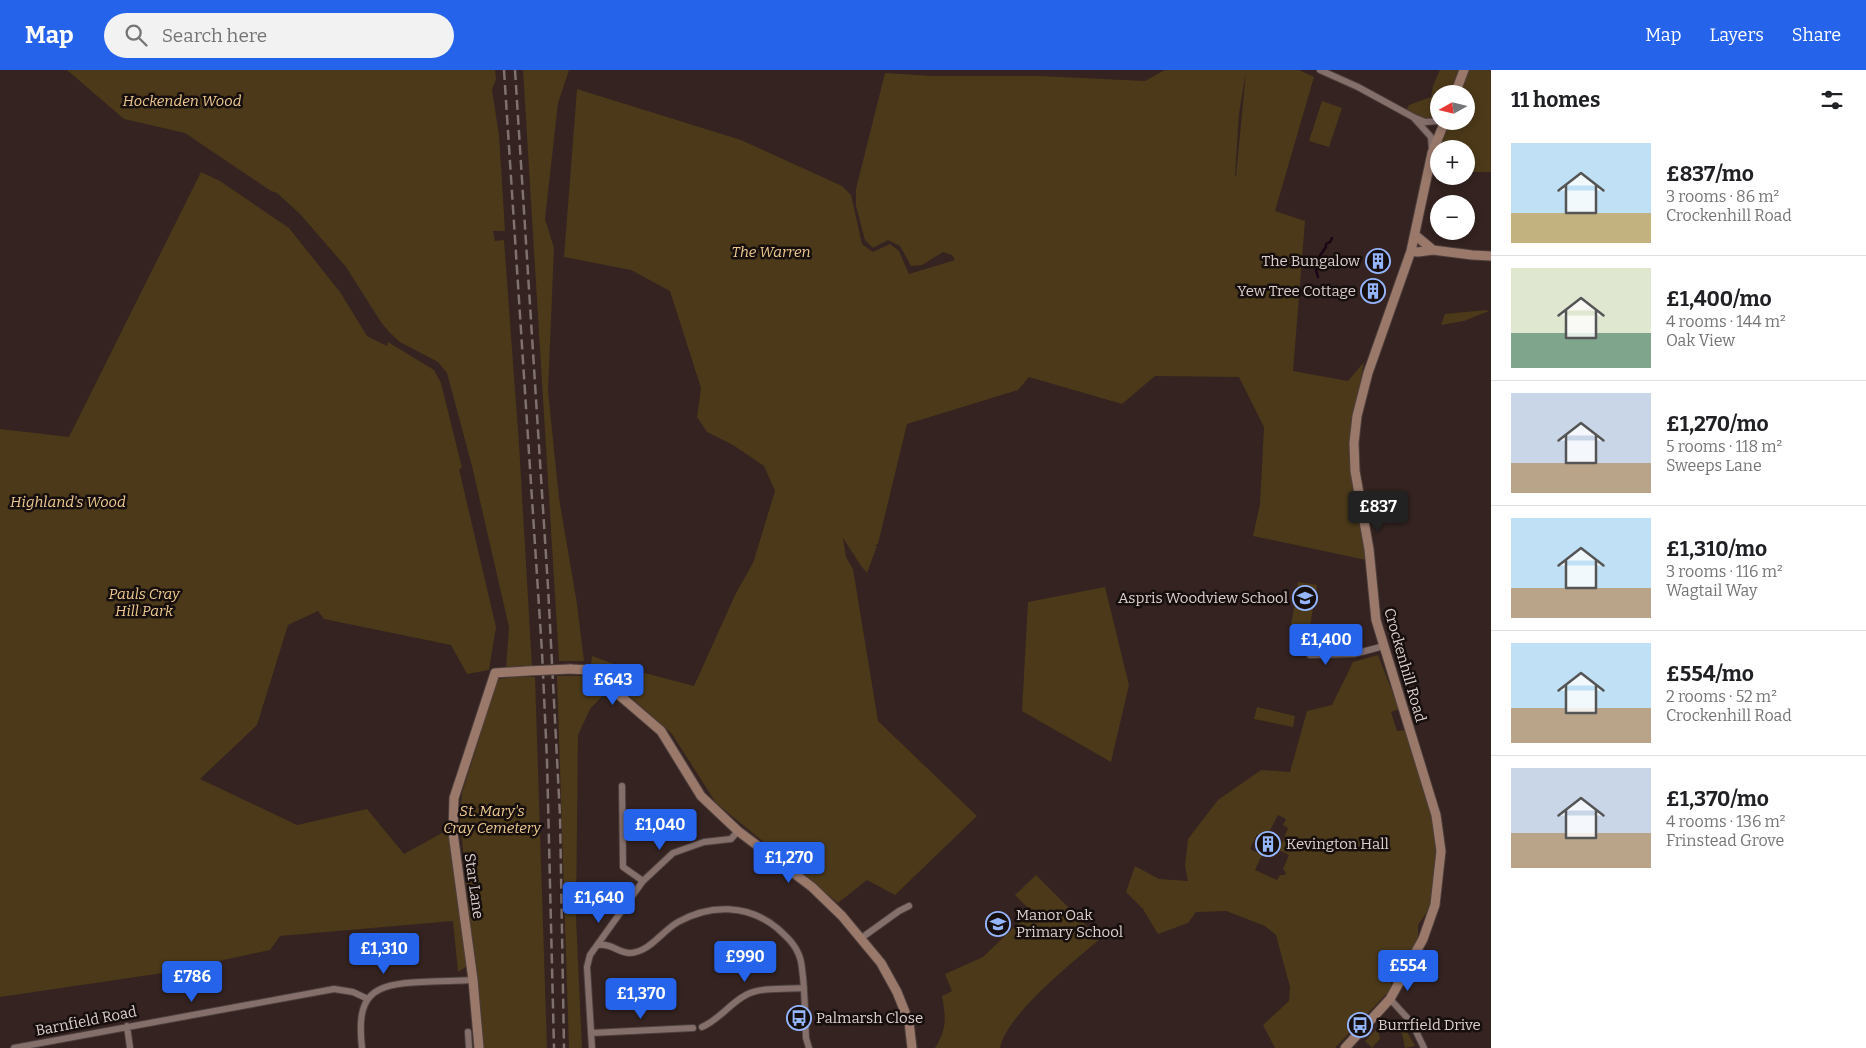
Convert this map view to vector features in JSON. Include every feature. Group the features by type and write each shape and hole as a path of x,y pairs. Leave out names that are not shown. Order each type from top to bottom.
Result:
{"street":[{"path":"1320,70 1358,87 1413,117 1425,122 1430,122"},
{"path":"1458,85 1464,70"},
{"path":"1413,117 1431,137 1431,140"},
{"name":"Crockenhill Road","path":"1345,1048 1390,999 1423,939 1435,906 1441,851 1436,815 1376,620 1369,549 1355,471 1354,443 1357,416 1368,373 1410,251 1430,162"},
{"path":"1414,234 1434,250"},
{"path":"1410,251 1434,250 1491,256"},
{"path":"1310,655 1354,654 1384,646"},
{"name":"Star Lane","path":"479,1048 473,980 453,833 454,798 495,673 570,669 590,670 661,731 701,796 738,831"},
{"path":"622,786 623,867 642,881"},
{"path":"592,1048 587,967 590,955 642,881 673,853 704,842 731,839 738,831 812,887 842,916 881,963 897,992 909,1022 912,1048"},
{"path":"860,938 909,906"},
{"path":"598,945 606,944 630,953 644,949 676,923 704,911 737,909 755,914 770,922 788,937 801,959 806,1038 809,1048"},
{"path":"362,1048 360,1019 368,1000 381,988 394,983 473,980"},
{"path":"702,1028 745,995 753,992 804,988"},
{"name":"Barnfield Road","path":"14,1048 334,989 353,992 368,1000"},
{"path":"1390,999 1412,1023 1424,1048"},
{"path":"127,1026 130,1048"},
{"path":"590,1032 693,1028"},
{"path":"468,1032 469,1048"}],"green space":[{"name":"Hockenden Wood","path":"67,70 495,70 496,79 492,90 499,135 505,231 493,231 495,241 504,240 519,444 532,666 506,669 509,627 472,466 447,373 438,362 400,342 389,332 346,267 300,214 277,193 271,191 185,133 124,119"},
{"path":"523,70 569,70 558,103 545,219 554,248 548,391 559,498 577,604 584,661 559,661"},
{"name":"The Warren","path":"1165,70 1299,70 1314,77 1275,211 1305,221 1293,371 1348,381 1364,362 1350,439 1366,560 1253,536 1260,504 1264,427 1239,377 1155,376 1122,404 1029,377 1018,390 907,424 878,544 874,546 877,546 867,573 843,538 846,557 853,569 878,721 977,816 895,895 867,880 838,903 716,803 672,734 615,683 591,665 592,656 622,667 694,686 736,593 753,563 775,491 764,466 733,445 707,432 697,417 701,388 670,291 631,270 564,257 577,89 741,140 842,186 851,195 862,244 873,252 890,244 899,251 909,274 955,260 952,255 943,252 922,265 911,266 900,246 888,240 873,248 865,240 856,206 856,189 885,73 932,76 1040,76 1145,81","holes":["1246,72 1236,176 1239,113"]},
{"path":"1440,70 1460,70 1455,85 1433,85"},
{"path":"1464,70 1491,70 1491,172 1475,172 1475,140 1439,140 1442,130 1475,130 1475,85 1458,85"},
{"path":"1430,97 1430,119 1425,119 1406,110 1409,105"},
{"path":"1322,101 1342,108 1329,147 1309,141"},
{"name":"Pauls Cray Hill Park","path":"201,172 220,181 289,228 340,292 367,336 387,346 388,342 434,370 441,383 462,468 459,469 496,627 489,670 467,674 451,645 324,619 318,611 288,625 257,725 200,779 297,825 367,809 404,854 449,829 467,966 458,972 453,921 280,936 270,950 163,973 0,997 0,429 69,437"},
{"path":"1489,311 1464,321 1441,325 1445,314"},
{"path":"1298,582 1317,585 1309,632 1290,629 1296,598 1312,600 1296,596"},
{"path":"1105,587 1129,685 1111,762 1022,711 1028,602"},
{"path":"1378,655 1399,709 1391,712 1397,731 1405,730 1431,810 1436,851 1436,873 1431,906 1418,925 1418,945 1407,964 1391,972 1391,989 1335,1048 1275,1048 1263,1025 1289,1001 1290,987 1276,935 1265,926 1226,911 1196,912 1188,923 1158,934 1143,909 1126,892 1135,866 1159,879 1188,881 1185,866 1188,839 1218,800 1261,770 1290,772 1307,711 1332,705 1353,662","holes":["1278,815 1286,819 1283,825 1288,828 1279,850 1289,855 1283,869 1286,873 1285,875 1280,875 1277,880 1255,870 1262,855 1250,849 1257,834 1266,838"]},
{"path":"557,676 590,676 608,690 590,709 578,735 576,918 582,1048 569,1048"},
{"name":"St. Mary's Cray Cemetery","path":"535,677 547,1048 482,1048 460,818 462,793 481,733 488,703 498,679"},
{"path":"1257,707 1295,716 1293,727 1254,719"},
{"path":"1036,875 1100,939 1042,989 1027,1005 1014,1020 1000,1048 935,1048 944,1029 942,996 952,991 945,974 983,957 1031,911 1015,895"},
{"path":"1403,1025 1415,1046 1405,1048 1402,1033 1389,1032 1389,1027"},
{"path":"1378,1028 1380,1039 1372,1048 1365,1041"}],"waterway":[{"path":"1319,257 1326,244 1332,238"},
{"path":"1317,260 1318,266 1316,270 1318,277"}],"railway":[{"path":"504,70 542,652 547,760 554,1048"},
{"path":"515,70 548,587 560,816 564,1048"}],"place":[{"name":"The Bungalow","path":"1378,261"},
{"name":"Yew Tree Cottage","path":"1373,291"},
{"name":"Aspris Woodview School","path":"1305,598"},
{"name":"Kevington Hall","path":"1268,844"},
{"name":"Manor Oak Primary School","path":"998,924"},
{"name":"Palmarsh Close","path":"799,1018"},
{"name":"Burrfield Drive","path":"1360,1025"}],"park label":[{"name":"Highland's Wood","path":"68,502"}]}
